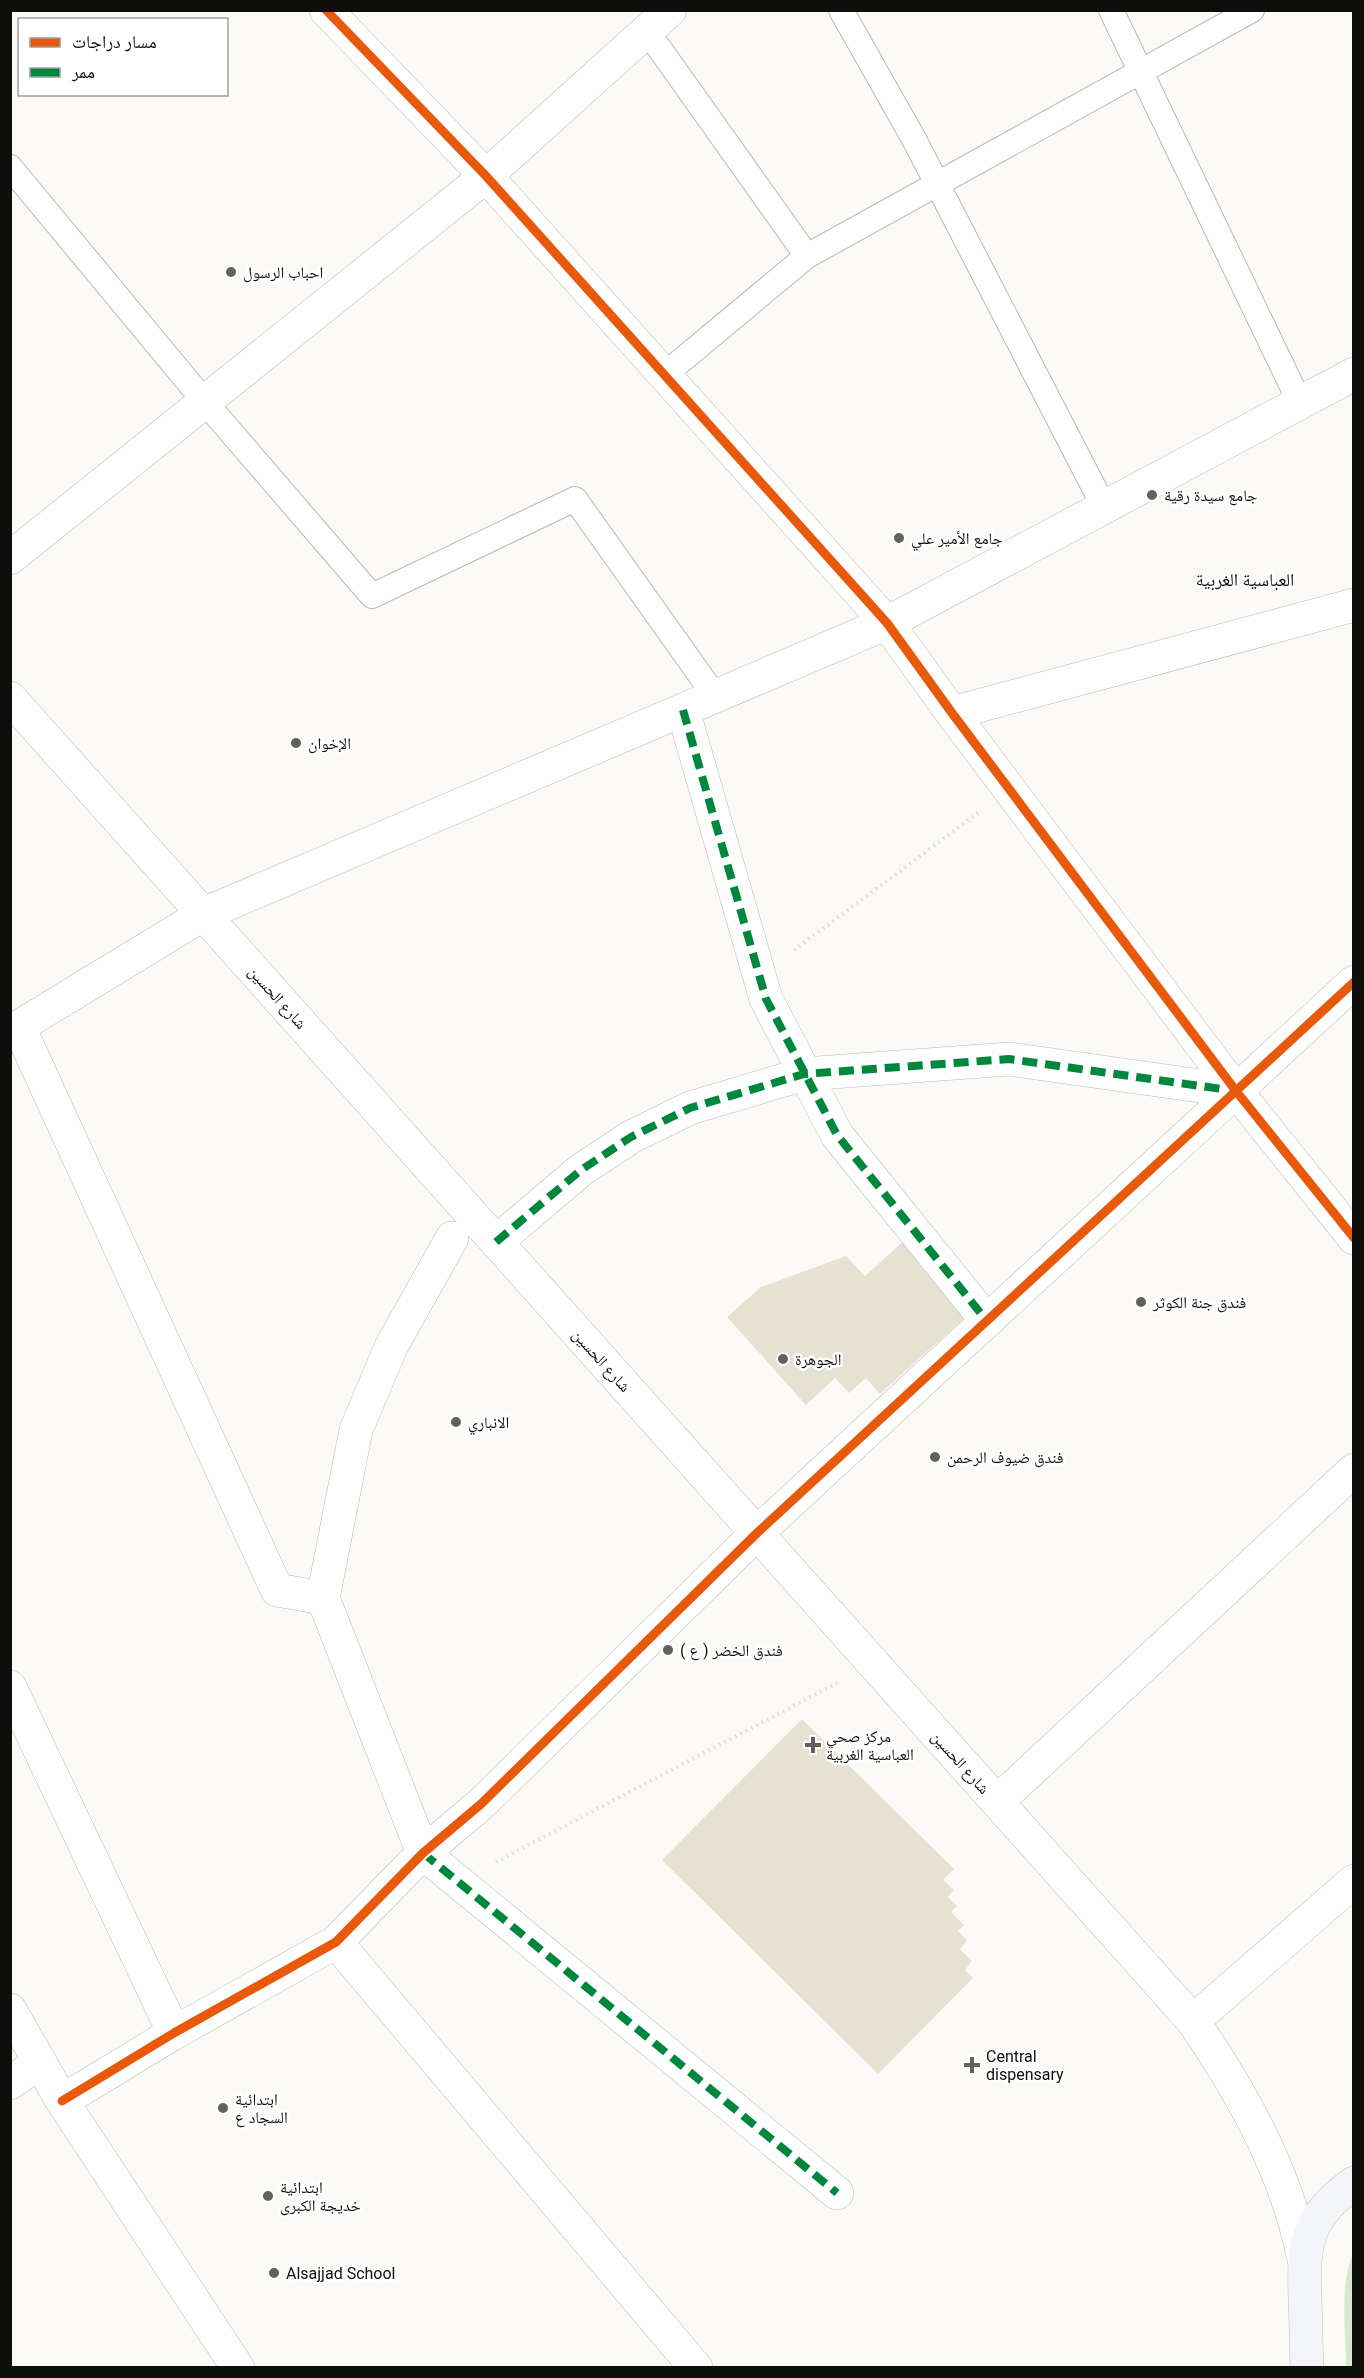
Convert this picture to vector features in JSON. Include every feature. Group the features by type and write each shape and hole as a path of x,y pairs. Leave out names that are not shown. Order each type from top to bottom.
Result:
{"main road":[{"path":"1307,2367 1304,2260 1309,2235 1320,2213 1337,2195 1353,2183"}],"street":[{"path":"326,10 486,176 887,623 1009,790 1236,1091 1353,1238"},
{"path":"10,558 486,176 659,21"},
{"path":"323,1598 277,1590 15,1029 204,914 887,623 1353,375"},
{"path":"952,713 1353,604"},
{"name":"شارع الحسين","path":"10,698 1193,2022 1223,2066 1266,2147 1297,2225 1304,2260"},
{"path":"683,710 766,999 837,1135 987,1321"},
{"path":"62,2101 174,2033 336,1942 423,1853 481,1804 757,1533 1353,982"},
{"path":"496,1242 581,1170 631,1137 690,1108 804,1074 1009,1059 1236,1091"},
{"path":"452,1238 391,1347 356,1430 323,1598 423,1853 837,2193"},
{"path":"997,1802 1353,1470"},
{"path":"10,1687 174,2033"},
{"path":"1193,2022 1353,1881"},
{"path":"336,1942 696,2367"},
{"path":"10,2010 62,2101 238,2367"},
{"path":"10,2083 40,2062"}],"lane":[{"path":"841,10 937,184 1104,507"},
{"path":"1111,10 1300,403"},
{"path":"664,375 807,256 1252,10"},
{"path":"659,21 807,256"},
{"path":"10,167 205,402 372,596 575,499 715,696"}],"path":[{"path":"760,976 1009,790"},
{"path":"458,1882 873,1664"}],"green space":[{"path":"1353,2253 1353,2367 1346,2367 1345,2295 1346,2280"}],"building":[{"path":"907,1238 973,1310 880,1394 866,1378 849,1393 835,1378 806,1405 727,1317 761,1287 846,1256 865,1276"},
{"path":"802,1719 954,1869 943,1880 954,1890 948,1897 957,1906 951,1912 964,1925 958,1931 967,1940 960,1949 972,1961 965,1970 973,1978 878,2074 662,1860"}],"marked path":[{"path":"683,710 766,999 837,1135 987,1321"},
{"path":"496,1242 581,1170 631,1137 690,1108 804,1074 1009,1059 1236,1091"},
{"path":"423,1853 837,2193"}],"cycle path":[{"path":"326,10 486,176 887,623 1236,1091 1354,1238"},
{"path":"62,2101 174,2033 336,1942 423,1853 481,1804 757,1533 1354,982"}],"place":[{"name":"احباب الرسول","path":"231,272"},
{"name":"جامع سيدة رقية","path":"1152,495"},
{"name":"جامع الأمير علي","path":"899,538"},
{"name":"الإخوان","path":"296,743"},
{"name":"فندق جنة الكوثر","path":"1141,1302"},
{"name":"الجوهرة","path":"783,1359"},
{"name":"الانباري","path":"456,1422"},
{"name":"فندق ضيوف الرحمن","path":"935,1457"},
{"name":"فندق الخضر ( ع )","path":"668,1650"},
{"name":"مركز صحي العباسية الغربية","path":"813,1745"},
{"name":"Central dispensary","path":"972,2065"},
{"name":"ابتدائية السجاد ع","path":"223,2108"},
{"name":"ابتدائية خديجة الكبرى","path":"268,2196"},
{"name":"Alsajjad School","path":"274,2273"}],"district":[{"name":"العباسية الغربية","path":"1245,580"}]}
